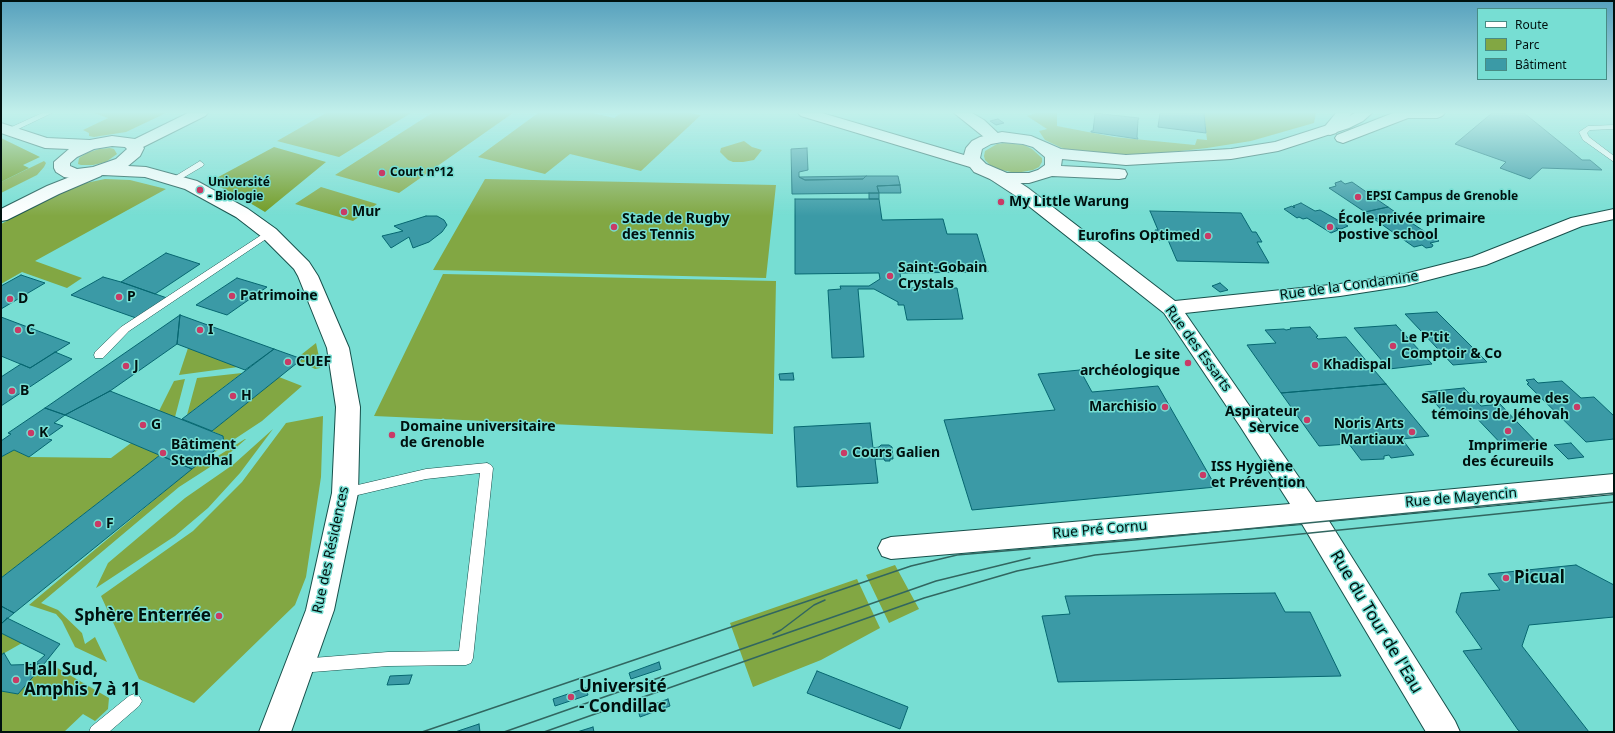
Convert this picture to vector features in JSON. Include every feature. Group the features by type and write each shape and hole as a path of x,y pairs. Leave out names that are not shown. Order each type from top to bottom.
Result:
{"main road":[{"path":"50,147 67,166"},
{"path":"53,190 67,166 71,154 85,147"},
{"name":"Rue des Essarts","path":"920,147 975,163 987,172 1011,183 1171,308 1248,420 1309,513"},
{"path":"975,163 972,158 972,153 976,147"},
{"path":"1034,201 1034,183 1053,167 1054,162 1053,156 1044,147"},
{"path":"1049,151 1126,160 1186,158 1231,154 1271,147"},
{"path":"996,175 1018,179 1044,174 1132,175 1179,173 1273,160 1316,147"},
{"path":"1,216 53,190 99,171 128,148"},
{"name":"Rue des Résidences","path":"128,148 146,172"},
{"name":"Rue des Résidences","path":"67,166 99,171 146,172 191,185 242,214 269,233 302,266 308,276 338,348 348,407 345,493 320,610 275,732"},
{"name":"Rue de la Condamine","path":"1171,308 1340,290 1405,280 1479,261 1577,222 1614,214"},
{"name":"Rue de Mayencin","path":"1309,513 1614,484"},
{"name":"Rue Pré Cornu","path":"891,548 1309,513"},
{"name":"Rue du Tour de l'Eau","path":"1309,513 1444,732"}],"lane":[{"path":"1598,147 1614,160"},
{"path":"173,180 200,164"},
{"path":"99,355 125,329 269,233"},
{"path":"300,666 388,659 466,658 487,468 426,474 345,493"},
{"path":"97,732 134,701"}],"green space":[{"path":"1,147 20,147 40,157 23,165 29,168 1,182"},
{"path":"274,147 326,162 265,212 235,194 209,182"},
{"path":"301,147 355,147 339,157"},
{"path":"378,147 464,147 399,193 335,175"},
{"path":"491,147 666,147 641,171 570,154 545,174 478,157"},
{"path":"753,147 762,150 754,160 733,162 728,160 720,152 721,148"},
{"path":"992,147 1028,147 1042,158 1042,162 1039,167 1033,170 1016,173 997,169 990,165 985,160 985,151"},
{"path":"1060,147 1212,147 1163,153 1122,155 1064,149"},
{"path":"99,149 114,149 117,154 106,162 93,165 78,164 79,158 87,153"},
{"path":"44,161 46,163 44,167 37,175 1,193 1,182"},
{"path":"105,179 130,180 166,189 35,261 82,278 67,288 22,272 1,284 1,224 62,192 81,184"},
{"name":"Stade de Rugby des Tennis","path":"485,179 776,185 766,278 433,270"},
{"name":"Mur","path":"321,187 377,204 353,221 295,204"},
{"path":"443,274 776,281 773,434 374,416"},
{"path":"316,343 321,366 320,368 315,369 299,361 297,358"},
{"path":"188,348 238,367 179,375"},
{"path":"242,373 187,415 197,378"},
{"path":"279,377 302,386 262,421 215,452 214,451 224,443 223,436 212,431"},
{"path":"185,379 175,417 159,411 174,381"},
{"path":"323,416 321,477 306,577 295,605 194,703 139,679 101,596 193,531 242,482 286,423"},
{"path":"273,429 240,473 208,508 175,536 96,588 108,563 185,498 234,464"},
{"path":"245,439 224,458 179,487 41,603 58,610 82,633 85,644 95,637 107,662 75,647 62,621 56,614 29,605 203,459 213,459"},
{"path":"131,443 160,455 1,578 1,457 14,450 29,457 111,458"},
{"path":"895,565 919,609 889,623 866,575"},
{"path":"857,579 880,628 821,660 753,687 730,623"},
{"path":"1,633 22,643 1,655"},
{"path":"54,666 109,698 108,709 95,721 83,714 64,732 2,732 1,691 18,694 40,668"}],"building":[{"path":"1464,147 1566,147 1582,160 1590,160 1602,170 1542,168 1530,179 1500,168 1506,162"},
{"path":"807,148 808,170 799,172 799,177 805,180 863,179 866,176 898,176 900,185 877,186 879,193 792,194 791,149"},
{"path":"866,176 863,179 805,180 799,177"},
{"name":"EPSI Campus de Grenoble","path":"1341,181 1345,184 1352,182 1388,207 1365,212 1329,188 1336,186 1335,183"},
{"path":"900,185 901,193 879,193 877,186"},
{"path":"869,193 879,193 879,199 869,199"},
{"name":"Saint-Gobain Crystals","path":"795,199 879,199 882,220 943,219 947,234 977,234 988,272 900,273 902,288 957,288 963,319 907,320 904,305 898,305 898,302 874,289 858,289 864,357 832,358 828,290 841,289 840,286 869,286 880,279 879,273 795,274"},
{"path":"1301,203 1315,211 1320,210 1348,226 1341,229 1336,228 1338,230 1331,233 1307,218 1297,218 1284,209 1292,206 1294,208 1295,207 1293,206"},
{"path":"1388,207 1398,214 1374,219 1365,212"},
{"name":"Eurofins Optimed","path":"1150,211 1241,213 1252,232 1256,232 1262,242 1257,242 1269,263 1177,261 1168,240 1159,240 1155,230 1158,230"},
{"path":"1398,214 1439,241 1430,243 1433,245 1432,247 1426,248 1422,245 1414,247 1374,219"},
{"path":"426,216 437,216 444,220 447,225 442,232 429,242 413,248 409,237 391,248 382,236 403,231 394,226"},
{"name":"P","path":"166,253 200,264 155,294 121,282"},
{"name":"D","path":"21,275 45,283 1,309 1,286"},
{"name":"P","path":"103,277 167,298 136,318 71,295"},
{"name":"Patrimoine","path":"237,278 267,287 227,315 196,305"},
{"path":"1220,283 1228,290 1220,292 1212,286"},
{"path":"1437,312 1487,362 1453,365 1405,314"},
{"name":"J","path":"180,315 177,344 110,391 65,415 45,408"},
{"name":"I","path":"180,315 274,349 245,370 177,344"},
{"name":"C","path":"1,317 70,343 30,368 1,356"},
{"name":"Le P'tit Comptoir & Co","path":"1396,325 1432,364 1389,369 1354,328"},
{"name":"Khadispal","path":"1310,327 1318,336 1316,337 1318,339 1346,337 1386,384 1281,393 1247,345 1276,343 1265,330 1286,330 1291,329 1290,328"},
{"name":"H","path":"274,349 302,359 212,431 182,419"},
{"name":"B","path":"55,352 72,359 1,406 1,377 21,364 30,368"},
{"path":"1080,370 1092,392 1158,386 1216,487 972,510 944,420 1055,410 1038,374"},
{"path":"793,373 794,380 780,380 779,374"},
{"name":"Salle du royaume des témoins de Jéhovah","path":"1534,379 1538,383 1562,381 1581,398 1594,397 1614,416 1614,439 1586,442 1527,384 1529,383 1526,380"},
{"path":"1386,384 1429,436 1402,439 1414,455 1391,458 1389,455 1384,456 1384,459 1361,460 1349,444 1319,446 1281,393"},
{"name":"Imprimerie des écureuils","path":"1464,388 1481,406 1500,404 1541,447 1507,450 1469,410 1457,411 1460,414 1447,416 1425,392"},
{"name":"G","path":"110,391 223,436 224,443 192,469 65,415"},
{"name":"K","path":"45,408 65,415 54,423 63,426 46,438 52,440 29,457 14,450 1,457 1,441 11,434 8,433"},
{"name":"Cours Galien","path":"870,423 873,448 881,445 889,445 892,447 893,459 890,459 890,461 885,461 884,459 875,459 878,483 797,487 794,427"},
{"path":"1571,443 1584,457 1568,459 1554,445"},
{"name":"F","path":"160,455 192,469 14,613 1,606 1,578"},
{"path":"1576,565 1614,585 1614,617 1529,625 1522,646 1589,732 1521,732 1518,730 1463,651 1482,649 1456,612 1461,593 1500,590 1488,574"},
{"path":"1275,593 1285,612 1310,612 1341,676 1058,682 1042,616 1070,614 1065,596"},
{"path":"1,606 14,613 1,624"},
{"path":"7,618 60,644 44,664 35,664 45,655 1,633 1,624"},
{"name":"Hall Sud, Amphis 7 à 11","path":"4,653 11,665 44,664 18,694 1,691 1,655"},
{"name":"Université - Condillac","path":"659,662 661,669 631,679 629,673"},
{"path":"817,671 908,707 900,729 807,693"},
{"path":"412,675 409,684 387,685 390,676"},
{"name":"Université - Condillac","path":"586,688 588,695 555,706 553,699"},
{"name":"Université - Condillac","path":"668,699 670,706 640,717 638,710"},
{"path":"479,724 480,732 455,732"},
{"name":"Université - Condillac","path":"593,727 594,732 577,732"}],"tram line":[{"path":"422,732 911,566 957,555 1134,540 1614,493"},
{"path":"544,732 924,598 1017,571 1095,555 1614,502"},
{"path":"504,732 936,581 1030,558"},
{"path":"773,634 781,630 814,605 825,600"}],"place":[{"name":"Court n°12","path":"382,173"},
{"name":"Université - Biologie","path":"200,190"},
{"name":"EPSI Campus de Grenoble","path":"1358,197"},
{"name":"My Little Warung","path":"1001,202"},
{"name":"Mur","path":"344,212"},
{"name":"Stade de Rugby des Tennis","path":"614,227"},
{"name":"École privée primaire postive school","path":"1330,227"},
{"name":"Eurofins Optimed","path":"1208,236"},
{"name":"Saint-Gobain Crystals","path":"890,276"},
{"name":"Patrimoine","path":"232,296"},
{"name":"P","path":"119,297"},
{"name":"D","path":"10,299"},
{"name":"C","path":"18,330"},
{"name":"I","path":"200,330"},
{"name":"Le P'tit Comptoir & Co","path":"1393,346"},
{"name":"CUEF","path":"288,362"},
{"name":"Le site archéologique","path":"1188,363"},
{"name":"Khadispal","path":"1315,365"},
{"name":"J","path":"126,366"},
{"name":"B","path":"12,391"},
{"name":"H","path":"233,396"},
{"name":"Marchisio","path":"1165,407"},
{"name":"Salle du royaume des témoins de Jéhovah","path":"1577,407"},
{"name":"Aspirateur Service","path":"1307,420"},
{"name":"G","path":"143,425"},
{"name":"Imprimerie des écureuils","path":"1508,431"},
{"name":"Noris Arts Martiaux","path":"1412,432"},
{"name":"K","path":"31,433"},
{"name":"Domaine universitaire de Grenoble","path":"392,435"},
{"name":"Bâtiment Stendhal","path":"163,453"},
{"name":"Cours Galien","path":"844,453"},
{"name":"ISS Hygiène et Prévention","path":"1203,475"},
{"name":"F","path":"98,524"},
{"name":"Picual","path":"1506,578"},
{"name":"Sphère Enterrée","path":"219,616"},
{"name":"Hall Sud, Amphis 7 à 11","path":"16,680"},
{"name":"Université - Condillac","path":"571,697"}]}
